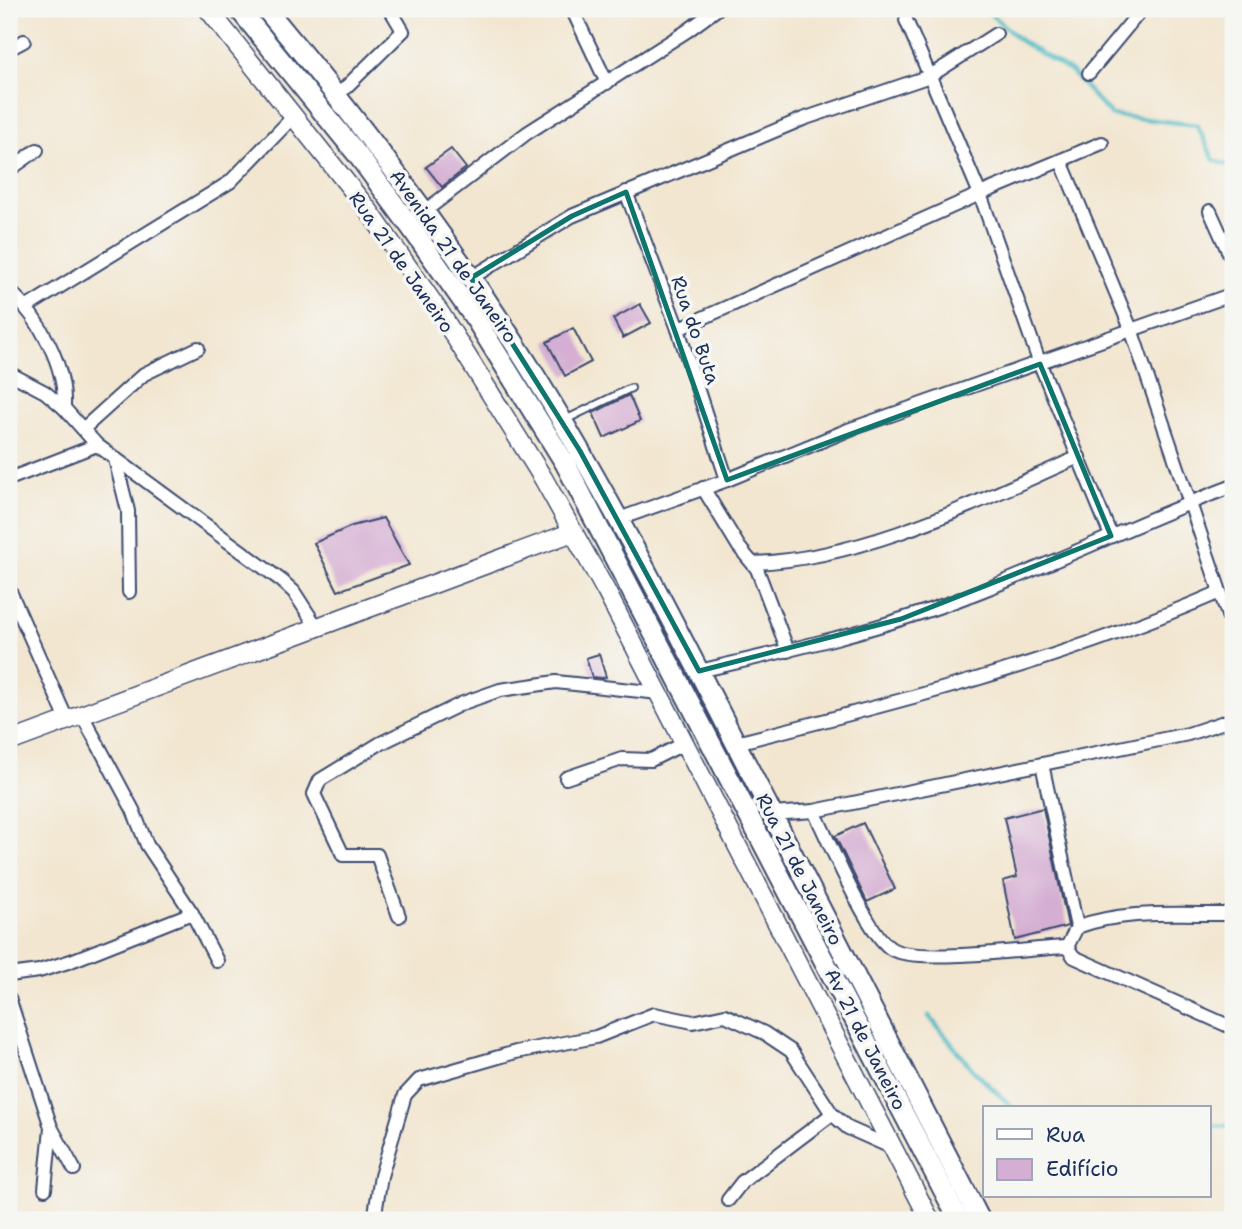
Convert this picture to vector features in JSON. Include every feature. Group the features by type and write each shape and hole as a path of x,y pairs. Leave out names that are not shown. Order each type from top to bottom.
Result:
{"main road":[{"name":"Avenida 21 de Janeiro","path":"239,9 357,154 476,320 587,502 656,635"},
{"name":"Avenida 21 de Janeiro","path":"267,9 338,95 425,211 562,421 618,519"},
{"name":"Rua 21 de Janeiro","path":"618,519 699,671 980,1220"},
{"name":"Av 21 de Janeiro","path":"656,635 959,1220"}],"street":[{"name":"Rua 21 de Janeiro","path":"208,9 369,211 442,316 537,467 685,743 930,1220"},
{"path":"338,95 403,31 390,9"},
{"path":"572,9 607,83"},
{"path":"425,211 527,133 717,9"},
{"path":"1089,73 1142,9"},
{"path":"906,20 980,194 1040,364 1111,536"},
{"path":"471,278 572,216 803,119 930,76 996,34"},
{"path":"9,50 24,41"},
{"path":"27,307 230,182 294,116"},
{"path":"678,329 980,194 1102,143"},
{"path":"9,170 37,150"},
{"path":"1061,161 1131,329 1233,630"},
{"name":"Rua do Buta","path":"626,192 678,329 727,480"},
{"path":"1210,211 1233,262"},
{"path":"9,290 27,307 59,370 65,389 64,408"},
{"path":"618,519 727,480 848,430 1233,294"},
{"path":"83,429 144,374 198,348"},
{"path":"9,373 45,392 64,408 97,445 282,581 294,592 316,626"},
{"path":"9,480 97,445"},
{"path":"754,564 808,557 886,537 1079,457"},
{"path":"116,459 128,511 130,592"},
{"path":"699,671 788,651 901,619 972,595 1233,486"},
{"path":"704,488 739,547 754,564 788,651"},
{"path":"9,742 573,532"},
{"path":"9,589 74,717 133,810 147,845 192,913 216,961"},
{"path":"736,743 1007,671 1149,623 1220,592"},
{"path":"399,916 377,855 343,855 314,794 320,780 379,744 463,703 499,690 556,682 659,694"},
{"path":"772,814 814,811 1188,734 1233,719"},
{"path":"566,778 622,759 651,760 685,743"},
{"path":"1042,764 1077,927 1067,947"},
{"path":"814,811 857,900 891,949 951,957 1067,947"},
{"path":"9,975 40,971 71,961 192,913"},
{"path":"1077,927 1113,918 1233,914"},
{"path":"1067,947 1074,957 1233,1028"},
{"path":"9,998 51,1127 74,1169"},
{"path":"374,1220 381,1175 405,1095 419,1080 516,1052 596,1037 644,1016 662,1015 693,1022 725,1014 753,1027 791,1051 832,1114 855,1133 893,1148"},
{"path":"728,1200 742,1182 832,1114"},
{"path":"45,1189 51,1127"}],"lane":[{"path":"562,421 631,388"}],"highlighted area":[{"path":"626,192 727,480 1040,364 1111,536 901,619 699,671 580,451 471,278 572,216"}],"building":[{"path":"451,149 466,168 442,187 426,167"},
{"path":"640,304 651,323 623,338 613,319"},
{"path":"573,328 591,362 565,376 547,342"},
{"path":"629,395 640,421 604,438 593,413"},
{"path":"383,518 409,565 338,591 314,543 352,526"},
{"path":"599,654 606,677 602,678 592,677 586,658"},
{"path":"1043,808 1068,926 1015,940 1003,881 1017,877 1004,818"},
{"path":"863,823 895,889 867,902 835,836"}],"waterway":[{"path":"985,9 1022,42 1070,71 1111,115 1197,125 1214,160 1233,167"},
{"path":"929,1016 973,1070 1011,1106"},
{"path":"1210,1125 1233,1126"}]}
